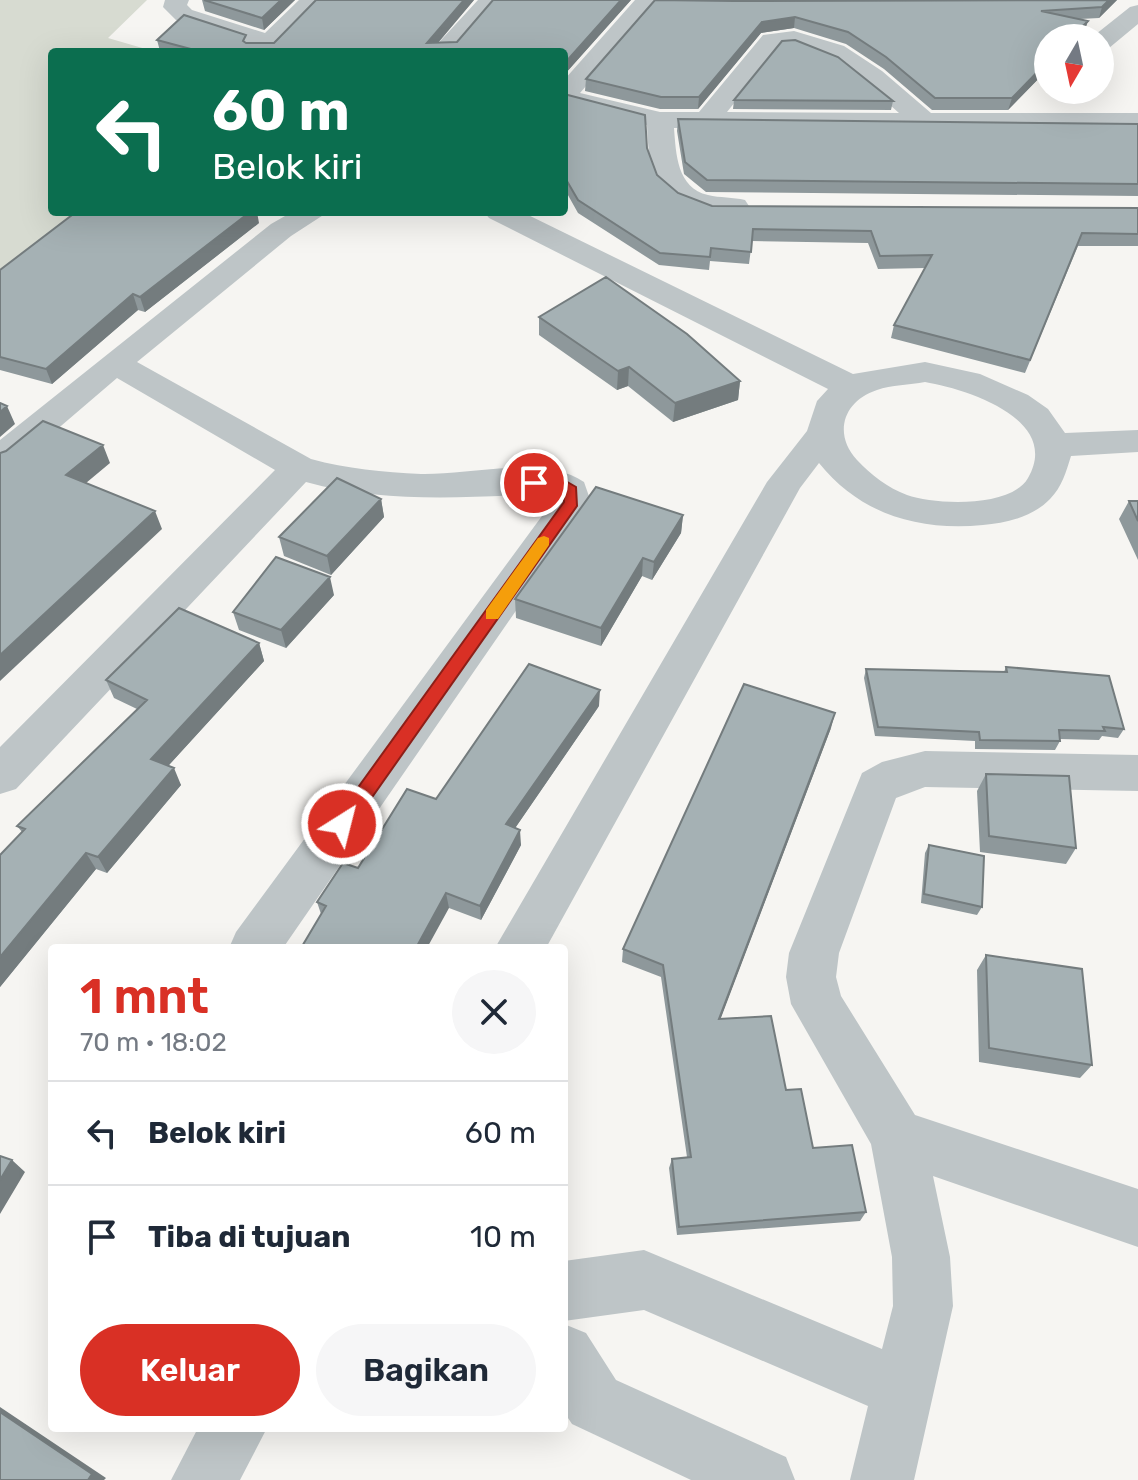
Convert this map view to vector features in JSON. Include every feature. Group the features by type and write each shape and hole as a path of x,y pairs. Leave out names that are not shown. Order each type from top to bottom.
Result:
{"street":[{"path":"177,0 175,7 184,15 265,47 312,0"},
{"path":"446,48 491,0"},
{"path":"568,92 648,0"},
{"path":"1114,32 1138,12"},
{"path":"707,120 772,40 797,36 833,48 924,120"},
{"path":"568,98 660,120 1138,121"},
{"path":"1025,120 1041,104"},
{"path":"660,120 662,164 668,183 679,194 712,206 763,206"},
{"path":"0,459 281,230 306,216"},
{"path":"507,216 851,387"},
{"path":"115,363 298,468 342,480 423,486 557,481 571,491 572,502 257,944"},
{"path":"522,944 785,482 823,435 830,409 851,387 897,373 953,375 980,383 1026,410 1042,427 1051,445 1052,464 1045,482 1030,497 1008,508 981,515 950,516 904,507 862,489 829,454 823,435"},
{"path":"1051,445 1138,441"},
{"path":"0,776 298,468"},
{"path":"882,1480 923,1306 921,1257 897,1136 817,1004 811,977 814,953 878,786 898,775 925,769 1138,773"},
{"path":"897,1136 1138,1218"},
{"path":"568,1290 644,1280 905,1390"},
{"path":"568,1361 594,1402 763,1480"},
{"path":"203,1480 233,1432"}],"shaded area":[{"path":"0,0 147,0 108,38 142,48 48,48 48,216 89,216 0,281"}],"building":[{"path":"204,0 281,0 262,18"},
{"path":"316,0 464,0 427,43 457,42 493,0 621,0 568,60 568,48 187,48 157,40 184,15 246,35 243,41 246,43 274,43"},
{"path":"655,0 1109,0 1102,7 1041,11 1088,21 1085,24 1034,24 1034,75 1012,98 935,98 886,57 848,32 795,17 762,22 699,97 661,97 586,79"},
{"path":"795,40 838,57 893,101 734,100 782,41"},
{"path":"568,95 645,115 647,148 657,175 678,193 712,206 1138,208 1138,234 1082,233 1030,360 894,325 932,255 880,256 871,231 753,229 751,252 711,248 710,257 660,253 578,200 568,183"},
{"path":"678,119 1138,124 1138,184 707,180 685,162"},
{"path":"71,216 245,216 140,297 133,294 46,369 0,357 0,270"},
{"path":"606,277 687,334 740,381 675,403 629,367 618,371 539,317"},
{"path":"43,421 103,445 66,475 155,511 0,655 0,453"},
{"path":"337,478 381,499 327,556 279,537"},
{"path":"596,487 683,515 654,562 643,558 601,628 515,599"},
{"path":"1129,501 1138,501 1138,521"},
{"path":"276,557 330,577 281,630 233,612"},
{"path":"179,608 259,643 151,759 174,768 98,857 86,853 0,957 0,855 25,829 17,826 147,700 106,680"},
{"path":"529,664 600,690 506,824 520,830 480,906 446,893 418,944 303,944 326,906 317,902 343,863 358,868 407,789 436,799"},
{"path":"1006,667 1109,676 1124,729 1059,730 1060,741 980,740 979,732 878,727 866,669 1007,672"},
{"path":"744,684 835,713 719,1019 771,1016 786,1090 801,1089 813,1148 852,1145 866,1212 679,1227 672,1159 691,1157 663,965 623,949"},
{"path":"986,774 1069,776 1076,848 989,836"},
{"path":"929,845 984,856 982,907 924,894"},
{"path":"986,955 1082,969 1092,1065 989,1048"},
{"path":"0,1156 12,1160 0,1180"},
{"path":"0,1412 92,1474 88,1480 0,1480"}],"slow traffic":[{"path":"492,614 544,542"}],"route":[{"path":"342,824 572,502 571,491 557,481 534,483"}]}
